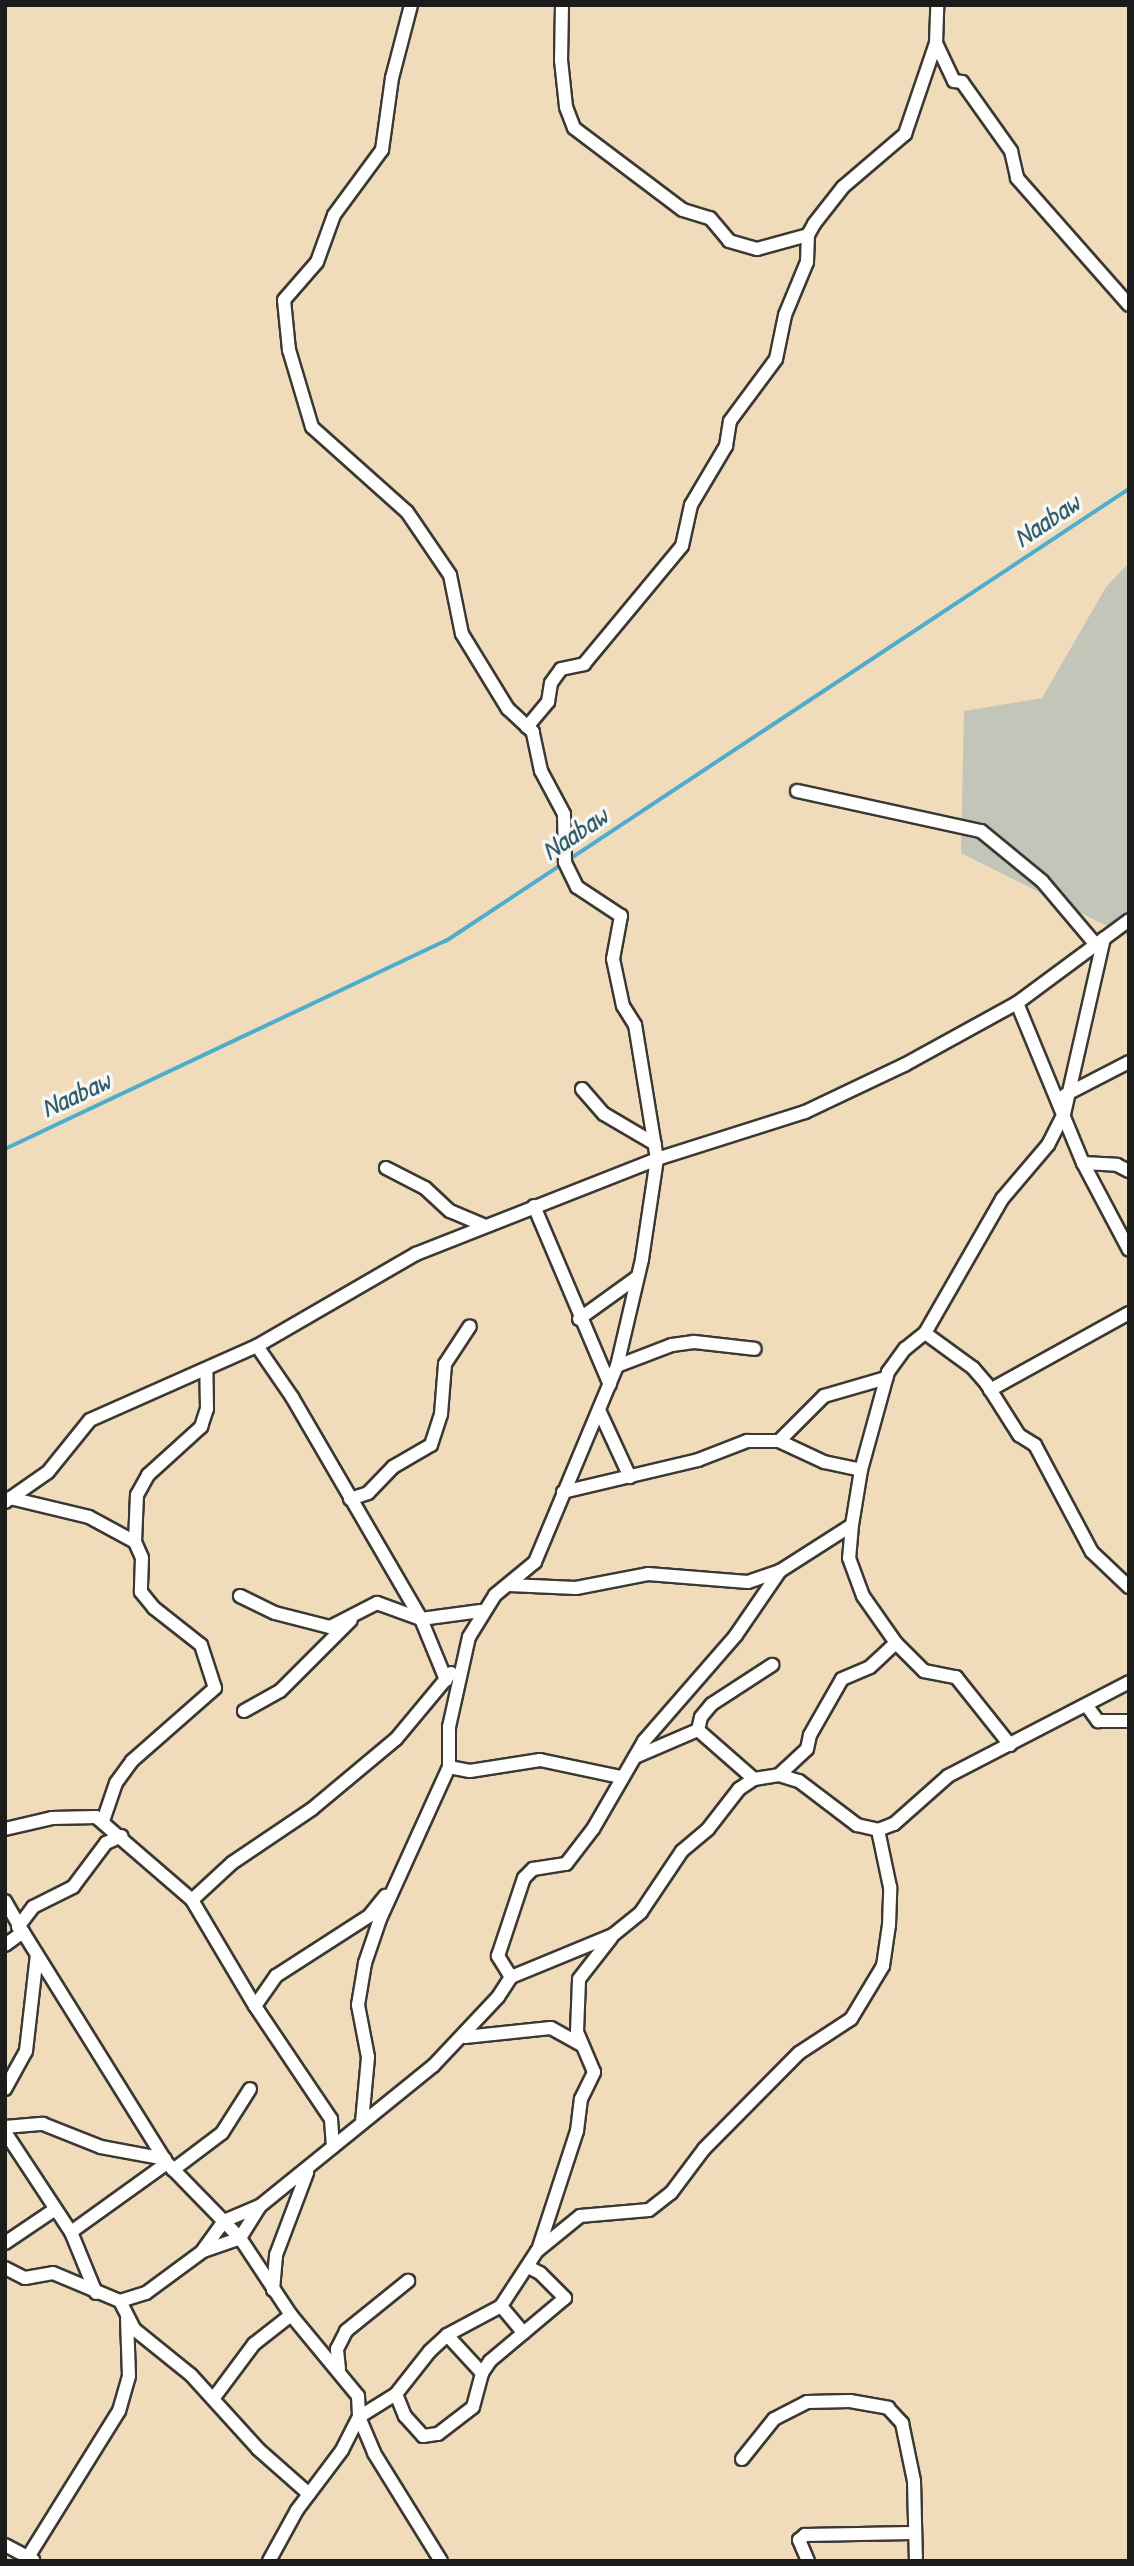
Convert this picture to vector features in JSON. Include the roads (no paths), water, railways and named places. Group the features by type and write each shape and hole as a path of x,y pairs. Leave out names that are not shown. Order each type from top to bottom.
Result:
{"street":[{"path":"362,2122 368,2057 358,2006 359,1985 396,1882 449,1767 449,1727 460,1662 480,1611 535,1562 617,1366 657,1159 635,1025 623,1006 613,959 621,916 577,887 565,862 564,814 541,771 533,732 508,709 462,634 450,575 407,512 312,427 283,314 284,300 317,262 334,215 382,150 392,78 411,5"},
{"path":"562,5 561,60 566,107 574,128 683,210 710,218 729,241 757,249 808,235"},
{"path":"527,727 548,702 551,683 561,669 584,664 682,546 691,505 726,446 730,421 776,359 785,315 807,262 808,235 843,187 905,134 936,43 937,5"},
{"path":"936,43 954,81 962,82 1011,151 1017,178 1129,305"},
{"path":"797,791 981,831 1042,881 1100,942"},
{"path":"8,1500 48,1472 90,1420 257,1346 416,1254 657,1159 805,1112 976,1028 1017,1003 1129,920"},
{"path":"1010,1745 956,1677 924,1671 896,1643 863,1596 849,1558 852,1525 861,1470 886,1378 905,1349 925,1333 1002,1199 1048,1144 1063,1114 1100,942"},
{"path":"1017,1003 1083,1163 1129,1250"},
{"path":"1065,1095 1129,1062"},
{"path":"582,1089 604,1114 655,1144"},
{"path":"1083,1163 1117,1165 1129,1171"},
{"path":"386,1168 425,1188 450,1211 485,1226"},
{"path":"534,1206 579,1319 610,1385"},
{"path":"579,1319 636,1278"},
{"path":"990,1390 1129,1313"},
{"path":"350,1499 368,1493 393,1467 431,1446 441,1414 445,1364 470,1326"},
{"path":"925,1333 973,1368 1019,1435 1035,1445 1092,1552 1129,1587"},
{"path":"617,1366 672,1345 694,1342 755,1349"},
{"path":"257,1346 292,1397 421,1619 446,1680"},
{"path":"103,1821 116,1783 132,1760 215,1688 201,1645 154,1608 141,1592 142,1558 135,1542 137,1495 148,1475 201,1427 207,1409 206,1370"},
{"path":"779,1441 824,1396 886,1378"},
{"path":"599,1410 629,1477"},
{"path":"563,1492 629,1477 747,1441 779,1441 824,1462 861,1470"},
{"path":"8,1500 89,1517 135,1542"},
{"path":"509,1586 576,1588 648,1574 748,1582 780,1571 852,1525"},
{"path":"511,1977 498,1956 524,1878 533,1869 566,1864 633,1758 736,1635 780,1571"},
{"path":"240,1596 317,1626 330,1627 377,1603 421,1619 480,1611"},
{"path":"244,1711 280,1691 336,1639 356,1613"},
{"path":"779,1775 807,1749 810,1735 842,1679 870,1668 896,1643"},
{"path":"192,1900 232,1863 312,1809 396,1738 460,1662"},
{"path":"698,1730 701,1717 712,1704 772,1665"},
{"path":"269,2561 309,2494 342,2450 359,2417 396,2394 447,2335 501,2306 528,2267 537,2251 577,2132 581,2099 594,2072 582,2045 575,2019 579,1979 613,1935 641,1912 682,1852 708,1829 739,1789 754,1779 779,1775 799,1781 857,1825 878,1830 894,1824 948,1776 1129,1682"},
{"path":"1087,1706 1098,1721 1129,1721"},
{"path":"633,1758 698,1730"},
{"path":"698,1730 754,1779"},
{"path":"449,1767 470,1771 540,1760 621,1777"},
{"path":"5,1829 52,1818 86,1816 103,1821 192,1900 255,2006 331,2119 333,2147"},
{"path":"537,2251 580,2216 649,2210 671,2193 704,2149 799,2053 851,2019 883,1966 887,1939 890,1887 878,1830"},
{"path":"5,1945 20,1929 33,1907 73,1887 106,1843 122,1836"},
{"path":"255,2006 276,1976 369,1916 396,1882"},
{"path":"5,1901 168,2164 240,2238 291,2315 339,2369 358,2396 359,2417 384,2473 440,2561"},
{"path":"203,2251 224,2221 260,2206 308,2171 465,2036 511,1977 613,1935"},
{"path":"5,2089 28,2040 37,1955"},
{"path":"465,2036 551,2028 582,2045"},
{"path":"72,2232 168,2164 222,2133 250,2089"},
{"path":"96,2293 72,2232 54,2210 32,2167 5,2129 43,2124 101,2147 168,2164"},
{"path":"273,2290 276,2255 308,2171"},
{"path":"5,2268 25,2278 53,2273 120,2301 146,2294 203,2251 240,2238 260,2206"},
{"path":"5,2243 54,2210"},
{"path":"396,2394 405,2416 423,2436 438,2434 473,2407 482,2373 565,2298 540,2273 528,2267"},
{"path":"339,2369 337,2349 346,2332 408,2281"},
{"path":"5,2545 31,2559 119,2411 129,2376 127,2319 120,2301"},
{"path":"501,2306 524,2333"},
{"path":"213,2399 254,2344 291,2315"},
{"path":"127,2319 156,2351 191,2375 266,2457 309,2494"},
{"path":"447,2335 482,2373"},
{"path":"742,2459 774,2419 807,2402 850,2401 888,2407 902,2423 914,2481 918,2518 912,2533 916,2561"},
{"path":"808,2561 799,2540 805,2535 912,2533"}],"waterway":[{"name":"Naabaw","path":"5,1149 446,941 1129,489"}]}
